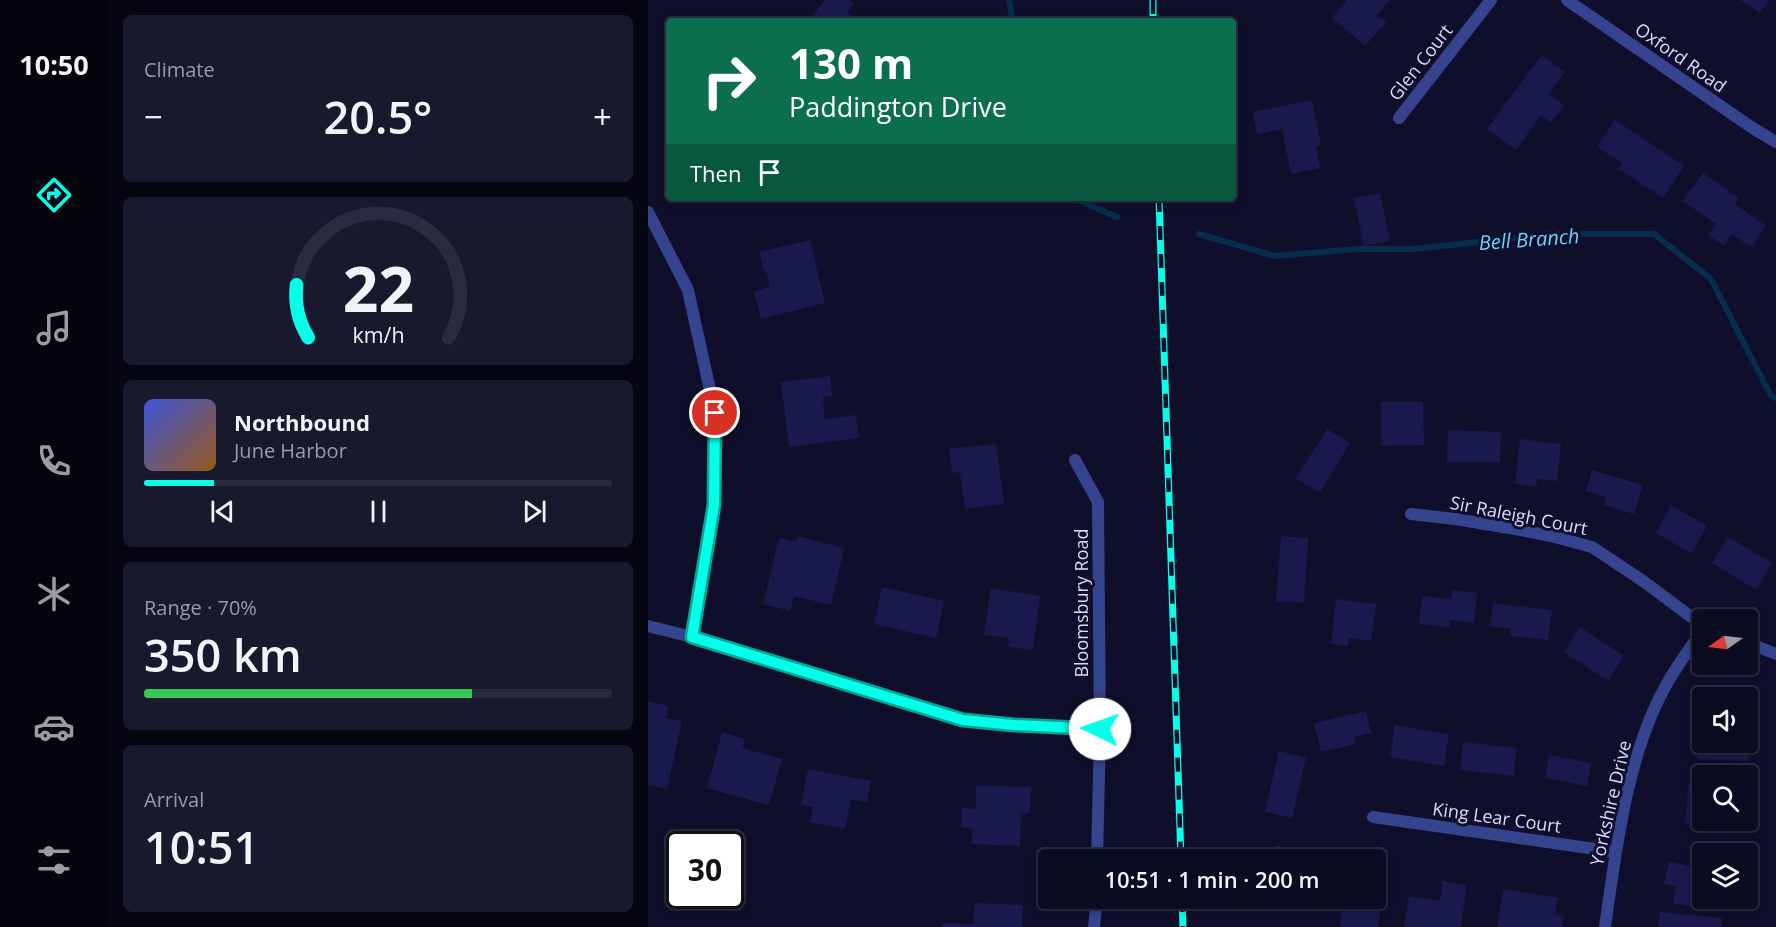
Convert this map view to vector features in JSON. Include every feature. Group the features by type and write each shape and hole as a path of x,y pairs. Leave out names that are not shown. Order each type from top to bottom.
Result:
{"street":[{"name":"Glen Court","path":"1399,118 1491,0"},
{"name":"Oxford Road","path":"1567,0 1776,142"},
{"path":"648,212 688,290 715,413 714,505 692,637"},
{"name":"Bloomsbury Road","path":"1075,460 1098,502 1100,729 1097,849"},
{"name":"Sir Raleigh Court","path":"1411,513 1542,534 1592,547 1692,618"},
{"path":"648,626 692,637 963,720 1100,729"},
{"name":"Yorkshire Drive","path":"1605,927 1616,852 1636,757 1668,680 1692,645"},
{"path":"1758,647 1776,654"},
{"name":"King Lear Court","path":"1373,817 1616,852"},
{"path":"1094,927 1096,909"}],"building":[{"path":"825,0 850,0 854,4 847,12 855,18 810,18"},
{"path":"1347,0 1390,0 1377,15 1386,22 1365,46 1332,18"},
{"path":"1740,0 1769,0 1760,13"},
{"path":"1542,55 1565,72 1549,94 1564,105 1551,123 1541,115 1516,150 1487,129"},
{"path":"1312,100 1321,145 1316,146 1320,168 1291,174 1282,129 1257,134 1253,112"},
{"path":"1615,120 1684,166 1663,198 1619,169 1622,163 1597,147"},
{"path":"1703,173 1739,198 1735,204 1766,226 1751,247 1732,234 1724,246 1708,235 1716,224 1683,201"},
{"path":"1380,193 1390,241 1364,246 1354,198"},
{"path":"810,240 825,303 761,319 754,291 770,287 759,252"},
{"path":"830,376 832,396 823,397 825,419 856,415 859,438 789,447 781,382"},
{"path":"1381,402 1423,402 1424,445 1381,446"},
{"path":"1327,429 1350,443 1320,493 1296,478"},
{"path":"1448,430 1501,432 1500,463 1447,462"},
{"path":"1520,439 1561,444 1557,481 1537,479 1536,487 1515,484"},
{"path":"996,444 1004,504 965,509 960,472 952,473 949,449"},
{"path":"1592,470 1643,485 1634,514 1604,505 1606,497 1586,491"},
{"path":"1671,505 1707,526 1691,553 1656,533"},
{"path":"797,536 844,548 831,605 794,596 790,611 763,604 779,538 796,542"},
{"path":"1281,536 1308,538 1304,603 1276,601"},
{"path":"1728,537 1772,563 1756,590 1712,563"},
{"path":"882,587 944,601 936,638 874,624"},
{"path":"991,588 1040,596 1033,650 1008,647 1009,638 984,635"},
{"path":"1453,590 1477,593 1474,623 1450,620 1450,628 1419,624 1422,596 1451,599"},
{"path":"1336,599 1376,604 1371,641 1349,638 1348,646 1331,644"},
{"path":"1493,603 1552,610 1548,640 1510,636 1510,629 1490,626"},
{"path":"1580,627 1624,656 1608,681 1564,652"},
{"path":"648,701 668,706 666,718 682,721 667,789 648,785"},
{"path":"1366,711 1371,733 1354,737 1356,744 1321,752 1314,723"},
{"path":"1395,725 1449,734 1444,766 1390,757"},
{"path":"722,732 745,739 742,748 782,759 769,805 707,788"},
{"path":"1463,742 1516,748 1514,776 1460,770"},
{"path":"1279,751 1306,758 1292,818 1265,812"},
{"path":"1697,753 1748,753 1748,761 1697,759"},
{"path":"1549,755 1591,763 1587,786 1545,778"},
{"path":"808,769 871,781 867,802 851,799 845,829 810,822 813,807 801,805"},
{"path":"1689,781 1692,781 1692,824 1685,823"},
{"path":"976,785 1031,787 1030,813 1021,813 1020,846 972,844 972,828 961,827 962,808 976,809"},
{"path":"1669,862 1692,866 1692,907 1673,903 1676,886 1664,884"},
{"path":"1443,881 1467,885 1461,927 1404,927 1409,896 1440,901"},
{"path":"1503,889 1558,898 1555,915 1564,916 1562,927 1497,927"},
{"path":"975,903 1023,905 1022,927 942,927 942,923 973,924"},
{"path":"1342,909 1381,909 1378,927 1340,927"},
{"path":"1660,912 1722,918 1721,927 1658,927"}],"waterway":[{"name":"Bell Branch","path":"1009,0 1012,18"},
{"name":"Bell Branch","path":"1080,201 1117,217"},
{"name":"Bell Branch","path":"1199,234 1275,256 1358,249 1414,249 1550,234 1654,234 1711,279 1771,396 1776,398"}],"railway":[{"path":"1153,0 1153,18"},
{"path":"1159,201 1181,849"},
{"path":"1182,909 1183,927"}],"route":[{"path":"715,413 714,505 692,637 963,720 1100,729"}]}
